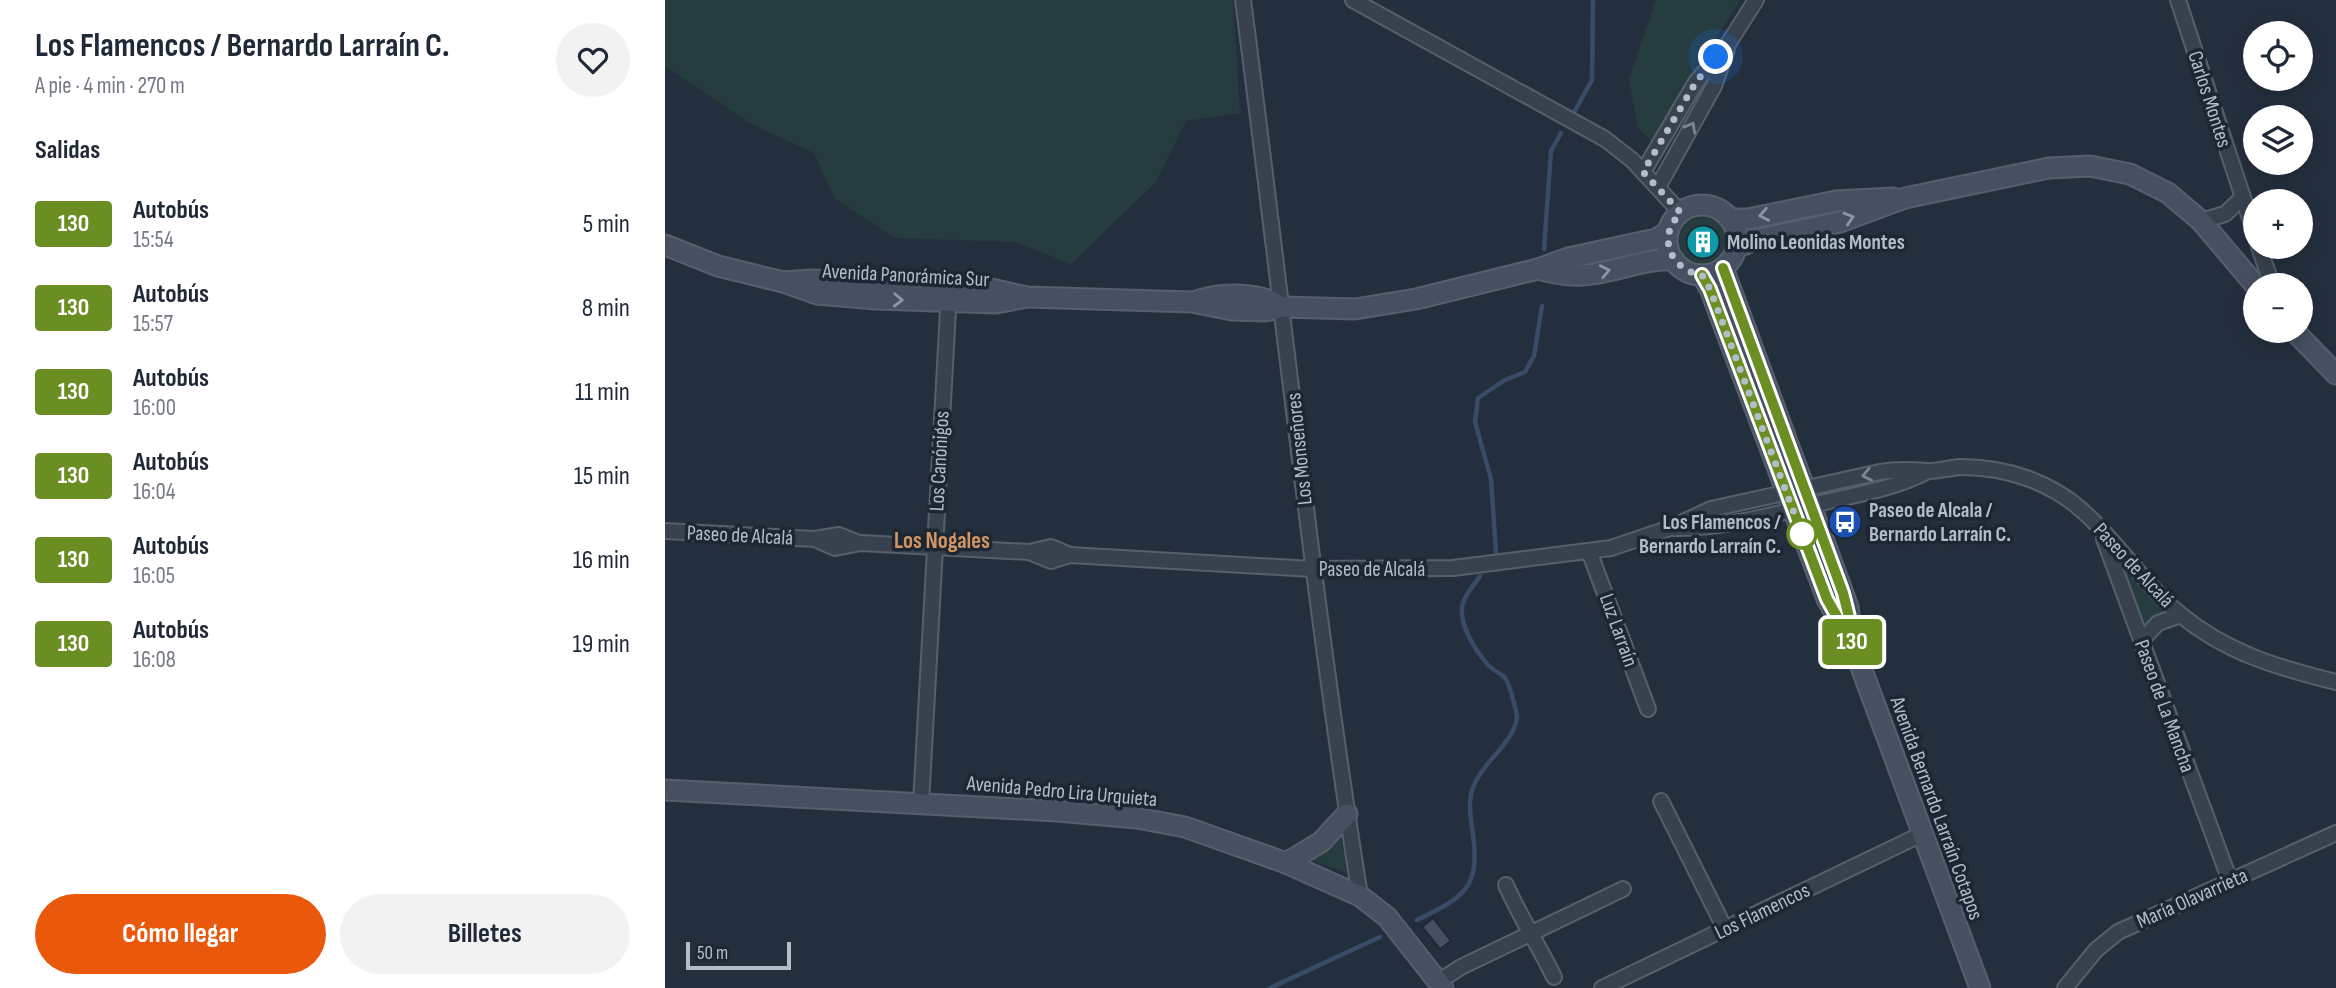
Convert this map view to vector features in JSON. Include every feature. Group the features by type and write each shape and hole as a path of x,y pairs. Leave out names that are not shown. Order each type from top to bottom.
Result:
{"street":[{"name":"Los Monseñores","path":"1243,0 1283,307 1312,569 1360,896"},
{"path":"1353,0 1605,139 1643,172 1681,213"},
{"path":"1643,172 1696,82 1728,44 1756,0"},
{"name":"Carlos Montes","path":"2178,0 2243,197"},
{"path":"1658,187 1714,86 1728,44"},
{"path":"1736,248 1755,240 1840,222 1905,198 2049,168 2089,166 2118,170 2143,179 2180,201 2201,221 2245,273"},
{"path":"2201,221 2225,214 2243,197"},
{"path":"1731,219 1748,219 1836,201 1905,198"},
{"path":"1707,205 1720,210 1731,219 1737,233 1736,248 1723,268 1702,275 1686,271 1674,260 1668,247 1668,232 1681,213 1693,206 1707,205"},
{"name":"Avenida Panorámica Sur","path":"666,244 728,269 783,282 813,280 948,293 997,289 1027,297 1192,302 1232,310 1265,311 1283,307 1338,309 1395,304 1538,269 1568,258 1656,239 1668,232"},
{"name":"Avenida Panorámica Sur","path":"1538,269 1560,274 1584,275 1660,260 1674,260"},
{"name":"Avenida Bernardo Larraín Cotapos","path":"1723,268 1759,394"},
{"name":"Avenida Bernardo Larraín Cotapos","path":"1702,275 1759,394 1799,499 1833,612 1852,643 1980,988"},
{"name":"Los Canónigos","path":"921,804 948,293"},
{"path":"2306,343 2336,374"},
{"name":"Paseo de Alcalá","path":"665,531 815,539 835,548 860,543 1029,552 1051,561 1070,555 1312,569 1453,568 1611,548 1670,528 1713,526 1799,499 1882,490 1930,471 1972,468 2025,477 2066,498 2102,531 2142,577 2181,615 2220,642 2246,656 2276,667 2336,682"},
{"name":"Paseo de La Mancha","path":"2102,531 2230,881"},
{"name":"Luz Larraín","path":"1589,551 1648,709"},
{"path":"2141,641 2158,623 2181,615"},
{"name":"Avenida Pedro Lira Urquieta","path":"665,790 1057,811 1152,820 1193,830 1286,863 1360,896 1387,917 1441,985"},
{"path":"1661,801 1725,929"},
{"path":"1286,863 1321,842 1347,814"},
{"name":"María Olavarrieta","path":"2065,988 2096,950 2119,932 2336,833"},
{"name":"Los Flamencos","path":"1602,988 1922,834"},
{"path":"1506,885 1554,977"},
{"path":"1441,985 1461,967 1623,889"}],"green space":[{"path":"665,0 1233,0 1240,113 1186,121 1156,182 1071,264 1016,242 895,238 834,198 814,153 753,125 665,66"},
{"path":"1656,0 1740,0 1651,141 1638,128 1629,80"},
{"path":"1703,217 1720,224 1727,241 1720,258 1703,265 1686,258 1679,241 1686,224"},
{"path":"2125,568 2162,609 2162,613 2144,624 2123,573"},
{"path":"1341,835 1347,873 1311,860"}],"building":[{"name":"Molino Leonidas Montes","path":"1703,235 1709,241 1703,247 1697,241"},
{"path":"1433,918 1451,941 1440,949 1422,927"}],"waterway":[{"path":"1573,114 1592,80 1593,0"},
{"path":"1544,249 1551,151 1561,133"},
{"path":"1496,552 1491,479 1475,422 1478,398 1505,380 1525,372 1534,356 1542,306"},
{"path":"1417,920 1448,903 1467,887 1474,863 1470,806 1472,790 1484,768 1510,735 1517,718 1507,681 1488,665 1465,627 1462,611 1464,599 1480,576"},
{"path":"1270,988 1380,937"}],"bus line":[{"name":"130","path":"1702,275 1710,289 1827,599 1852,643 1848,607 1723,268"}],"place":[{"name":"Molino Leonidas Montes","path":"1703,242"},
{"name":"Paseo de Alcala / Bernardo Larraín C.","path":"1845,522"},
{"name":"Los Flamencos / Bernardo Larraín C.","path":"1802,534"}],"district":[{"name":"Los Nogales","path":"942,540"}],"route":[{"path":"1716,57 1696,82 1643,172 1681,213 1670,226 1668,247 1674,260 1686,271 1702,275 1710,289 1802,534"}]}
